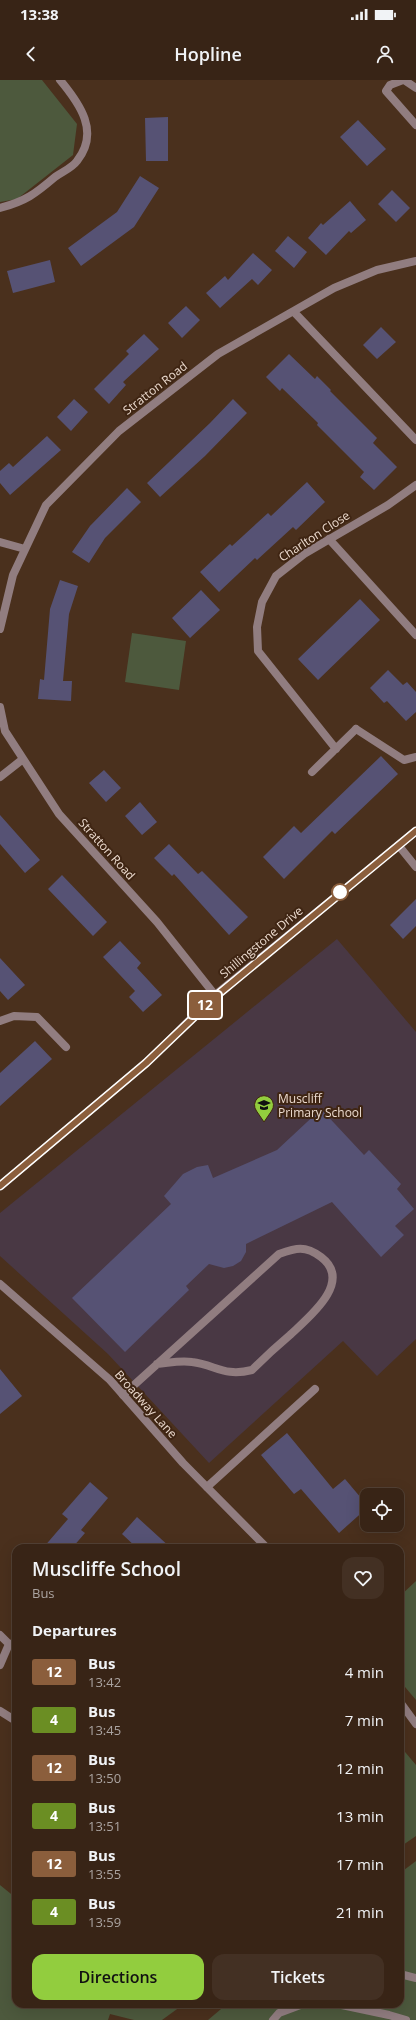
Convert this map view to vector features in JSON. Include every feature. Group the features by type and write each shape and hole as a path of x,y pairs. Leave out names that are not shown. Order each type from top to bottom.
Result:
{"street":[{"path":"0,208 20,203 36,193 76,162 86,147 88,130 82,110 60,80"},
{"path":"416,88 404,80 390,85 386,91 416,125"},
{"name":"Stratton Road","path":"0,628 13,575 46,504 119,430 218,354 334,288 376,270 416,261"},
{"path":"294,312 416,440"},
{"name":"Charlton Close","path":"336,748 258,651 257,626 262,602 276,576 304,554 388,505 416,485"},
{"path":"329,539 416,634"},
{"path":"0,542 25,549"},
{"name":"Stratton Road","path":"0,707 5,731 58,814 157,922 216,996"},
{"path":"312,772 356,729 404,760 416,758"},
{"path":"0,777 23,759"},
{"name":"Shillingstone Drive","path":"0,1186 146,1063 216,996 351,883 416,831"},
{"path":"399,846 416,867"},
{"path":"0,1021 14,1016 37,1018 66,1048"},
{"path":"123,1395 157,1364 279,1254 298,1248 315,1252 327,1262 333,1274 331,1287 321,1306 252,1370 238,1374 224,1372 192,1362 157,1364"},
{"name":"Broadway Lane","path":"0,1284 110,1380 183,1463 263,1544"},
{"path":"207,1487 315,1389"},
{"path":"0,1635 12,1643 0,1665"},
{"path":"404,1708 416,1724"},
{"path":"0,1711 12,1718"},
{"path":"404,1975 416,1978"},
{"path":"273,2020 279,2013 292,2008"},
{"path":"357,2008 406,2020"}],"shaded area":[{"name":"Muscliff Primary School","path":"337,939 416,1032 416,1339 377,1376 343,1341 209,1463 108,1354 0,1256 0,1213"}],"green space":[{"path":"0,80 42,80 77,124 73,155 17,199 0,202"},
{"path":"132,633 186,641 179,690 125,682"},
{"path":"416,1581 416,1700 404,1686 404,1592"},
{"path":"404,1751 416,1765 416,1836 404,1844"},
{"path":"416,1861 416,2020 208,2020 222,2008 404,2008 404,1870"},
{"path":"0,1885 12,1895 12,2008 178,2008 162,2020 134,2020 110,2014 108,2020 0,2020"}],"building":[{"path":"168,117 168,161 146,161 145,118"},
{"path":"358,120 386,149 367,166 340,137"},
{"path":"140,176 159,188 134,227 81,266 68,248 117,212"},
{"path":"392,190 410,208 396,222 378,204"},
{"path":"350,201 366,220 351,233 349,231 326,255 308,238 321,223 323,225"},
{"path":"288,236 307,252 294,268 275,251"},
{"path":"253,253 272,270 258,285 252,279 220,308 206,293 225,276 228,280"},
{"path":"50,260 55,282 13,293 7,271"},
{"path":"186,306 200,320 182,338 168,323"},
{"path":"381,327 396,342 377,359 363,345"},
{"path":"144,334 159,349 123,382 126,385 109,404 94,389 129,354 126,351"},
{"path":"289,354 315,379 317,376 377,438 373,443 397,467 374,490 360,477 364,472 317,425 318,423 282,388 280,391 266,377"},
{"path":"74,399 88,412 71,431 57,417"},
{"path":"233,399 247,413 205,456 160,497 147,483"},
{"path":"47,436 61,450 10,495 0,483 0,471 9,463 13,467"},
{"path":"307,482 325,502 296,530 293,527 257,560 255,558 219,592 200,572 230,544 232,546 268,513 271,516"},
{"path":"127,488 141,502 105,538 89,563 72,552 90,526"},
{"path":"60,580 78,586 69,614 63,681 72,681 71,701 38,699 40,679 44,680 50,609"},
{"path":"201,590 220,610 190,638 172,618"},
{"path":"360,599 380,620 318,680 298,659"},
{"path":"388,670 403,685 407,682 416,692 416,712 406,721 387,701 384,703 370,688"},
{"path":"381,756 398,774 335,834 332,831 284,879 263,857 294,826 301,833"},
{"path":"104,770 121,788 106,802 89,783"},
{"path":"140,802 157,822 142,835 125,816"},
{"path":"0,815 40,860 25,873 0,844"},
{"path":"169,844 198,874 202,871 248,917 229,935 174,874 172,876 154,858"},
{"path":"62,875 107,922 93,936 48,889"},
{"path":"416,899 416,926 403,939 390,925"},
{"path":"120,941 141,963 137,968 162,995 143,1012 129,997 135,991 103,957"},
{"path":"0,958 25,985 8,1000 0,991"},
{"path":"35,1041 52,1059 0,1106 0,1073"},
{"path":"321,1109 364,1155 369,1150 401,1184 397,1189 414,1209 395,1226 404,1235 381,1257 332,1202 246,1244 246,1252 241,1261 233,1266 224,1268 209,1264 186,1286 189,1290 125,1352 72,1298 171,1204 164,1196 183,1174 197,1167 208,1165 213,1178 277,1150"},
{"path":"0,1369 22,1396 0,1414"},
{"path":"287,1433 333,1489 345,1479 360,1497 360,1514 339,1533 301,1489 294,1494 261,1455"},
{"path":"90,1482 108,1498 81,1530 85,1533 75,1544 46,1544 68,1519 62,1514"},
{"path":"137,1517 167,1544 133,1544 122,1534"}],"bus line":[{"name":"12","path":"0,1186 146,1063 216,996 351,883 416,831"}],"place":[{"name":"Muscliff Primary School","path":"264,1122"}]}
